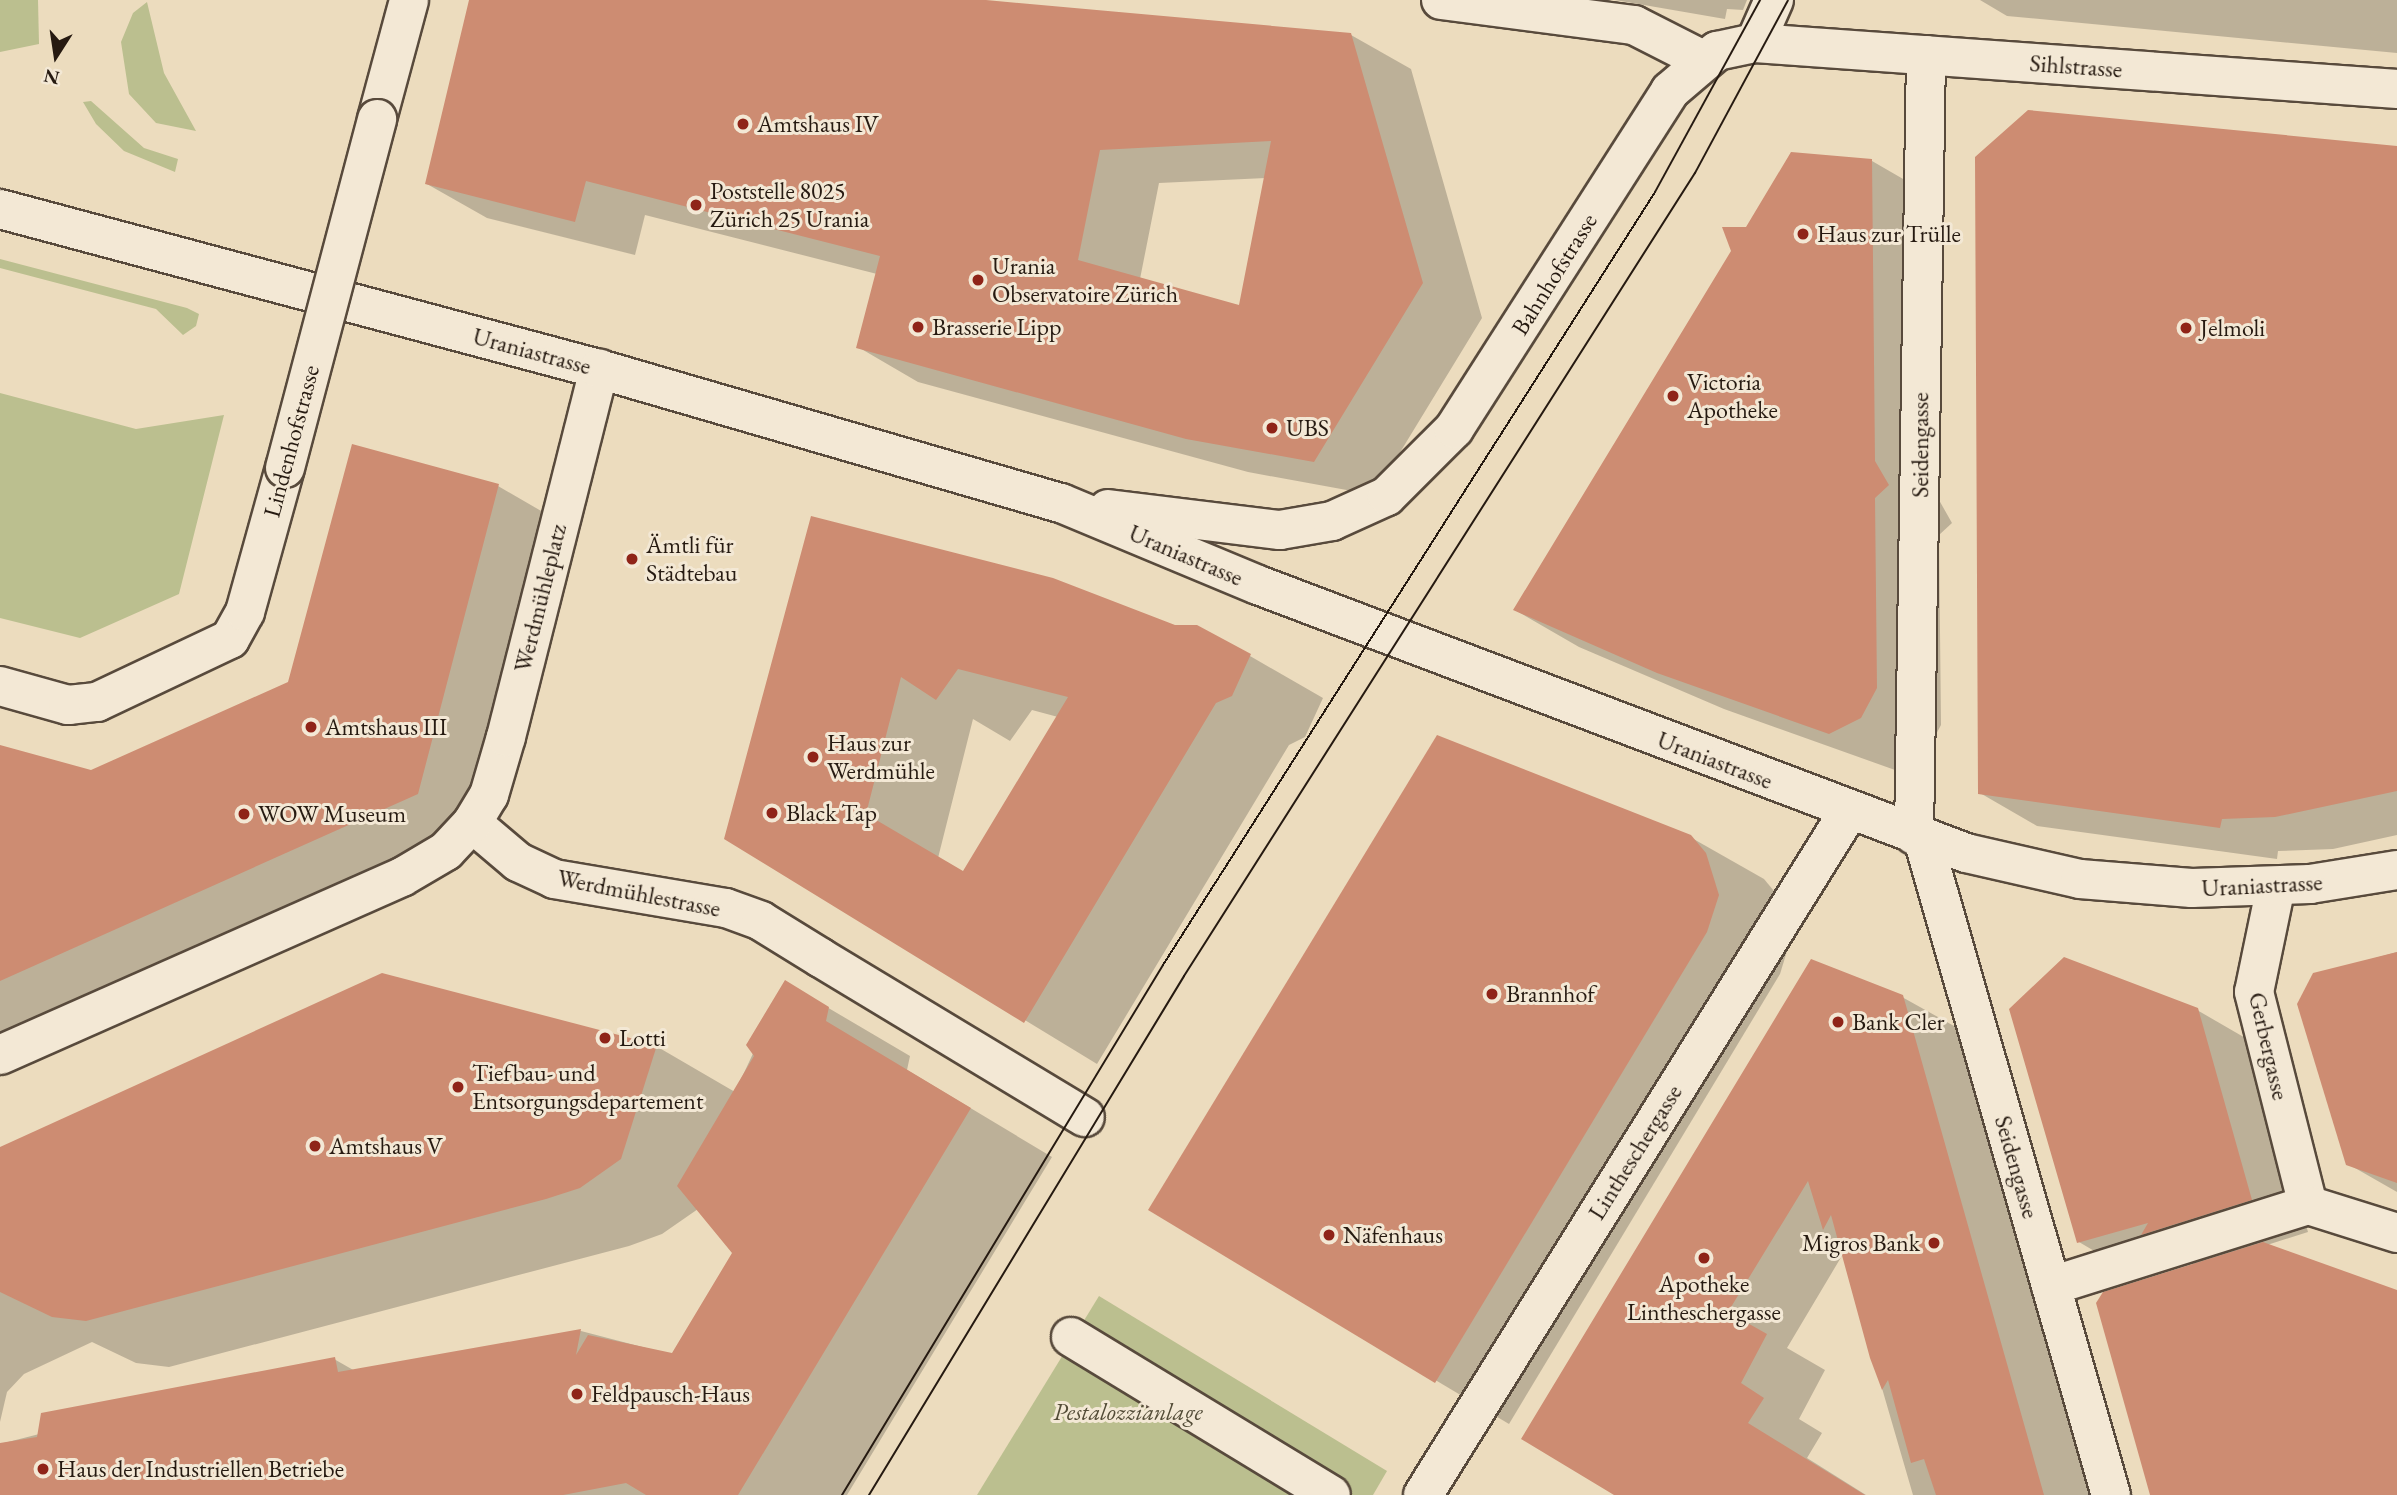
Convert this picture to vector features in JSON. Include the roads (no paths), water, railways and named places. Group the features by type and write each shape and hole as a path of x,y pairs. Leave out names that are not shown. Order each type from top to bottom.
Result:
{"street":[{"name":"Lindenhofstrasse","path":"0,686 68,705 97,702 230,639 245,611 285,468 408,0"},
{"path":"1441,0 1634,25 1701,60"},
{"path":"1755,43 1774,0"},
{"name":"Bahnhofstrasse","path":"1309,527 1387,496 1454,429 1670,91 1701,60 1755,43"},
{"name":"Sihlstrasse","path":"1755,43 2397,89"},
{"name":"Seidengasse","path":"1926,55 1919,837 2111,1495"},
{"name":"Uraniastrasse","path":"0,209 599,369 1061,503 1258,585 1919,837 2111,884 2276,886 2397,870"},
{"name":"Werdmühleplatz","path":"472,823 489,795 506,737 599,369"},
{"name":"Uraniastrasse","path":"1061,503 1256,528 1309,527"},
{"name":"Lintheschergasse","path":"1423,1495 1849,811"},
{"path":"0,1055 402,877 446,851 472,823"},
{"name":"Werdmühlestrasse","path":"472,823 518,862 554,879 726,908 761,921 1085,1117"},
{"name":"Gerbergasse","path":"2276,886 2254,992 2308,1205"},
{"path":"2051,1286 2308,1205 2397,1233"},
{"path":"1071,1337 1331,1495"}],"tram line":[{"path":"842,1495 1163,965 1655,192 1760,0"},
{"path":"869,1495 1184,976 1695,173 1788,0"}],"place":[{"name":"Amtshaus IV","path":"743,124"},
{"name":"Poststelle 8025 Zürich 25 Urania","path":"696,205"},
{"name":"Haus zur Trülle","path":"1803,234"},
{"name":"Urania Observatoire Zürich","path":"978,280"},
{"name":"Brasserie Lipp","path":"918,327"},
{"name":"Jelmoli","path":"2186,328"},
{"name":"Victoria Apotheke","path":"1673,396"},
{"name":"UBS","path":"1272,428"},
{"name":"Ämtli für Städtebau","path":"632,559"},
{"name":"Amtshaus III","path":"311,727"},
{"name":"Haus zur Werdmühle","path":"813,757"},
{"name":"Black Tap","path":"772,813"},
{"name":"WOW Museum","path":"244,814"},
{"name":"Brannhof","path":"1492,994"},
{"name":"Bank Cler","path":"1838,1022"},
{"name":"Lotti","path":"605,1038"},
{"name":"Tiefbau- und Entsorgungsdepartement","path":"458,1087"},
{"name":"Amtshaus V","path":"315,1146"},
{"name":"Näfenhaus","path":"1329,1235"},
{"name":"Migros Bank","path":"1934,1243"},
{"name":"Apotheke Lintheschergasse","path":"1704,1258"},
{"name":"Feldpausch-Haus","path":"577,1394"},
{"name":"Haus der Industriellen Betriebe","path":"43,1469"}],"park label":[{"name":"Pestalozzianlage","path":"1128,1412"}]}
